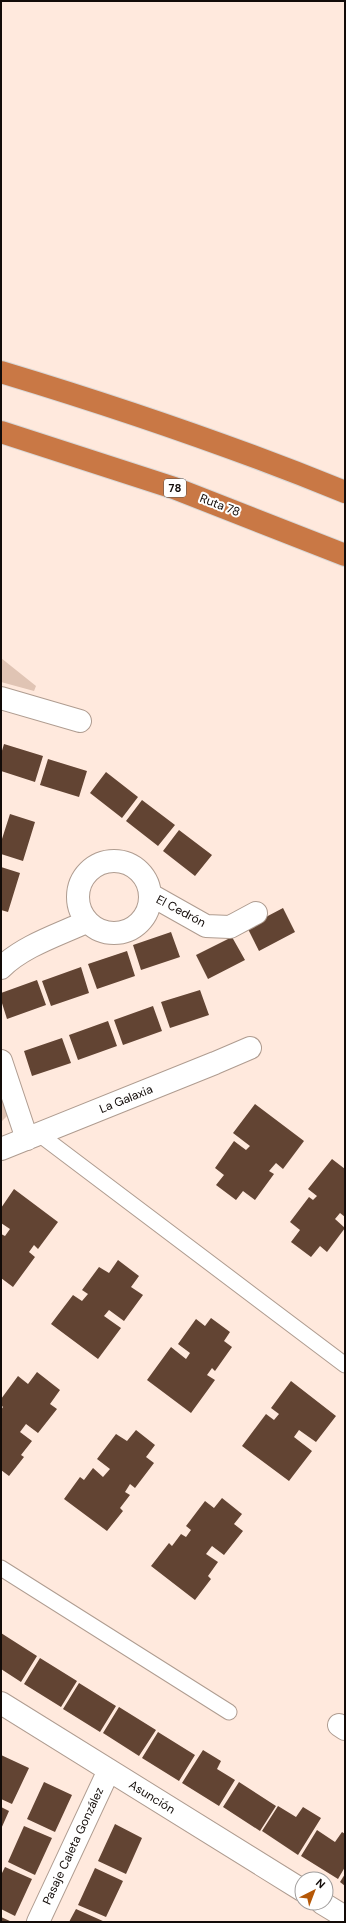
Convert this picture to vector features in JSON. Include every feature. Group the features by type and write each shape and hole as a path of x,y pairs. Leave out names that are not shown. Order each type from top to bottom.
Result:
{"highway":[{"path":"1,372 94,400 211,440 345,492"},
{"name":"Ruta 78","path":"1,432 83,457 174,488 345,555"}],"street":[{"path":"1,698 80,721"},
{"path":"112,861 130,864 140,872 147,882 151,895 150,906 144,918 136,927 124,932 105,933 86,922 78,902 79,889 83,877 89,870 100,864 112,861"},
{"name":"El Cedrón","path":"151,895 206,926 230,927 256,912"},
{"path":"1,968 32,947 86,922"},
{"name":"La Galaxia","path":"1,1149 250,1048"},
{"path":"1,1061 33,1137"},
{"name":"Asunción","path":"1,1703 294,1885"},
{"name":"Pasaje Caleta González","path":"38,1922 109,1770"},
{"path":"334,1910 345,1917"}],"lane":[{"path":"33,1137 345,1365"},
{"path":"1,1568 228,1712"}],"shaded area":[{"path":"1,658 36,686 34,691 1,682"},
{"path":"1,1096 7,1116 1,1122"}],"building":[{"path":"4,744 43,756 35,782 1,771 1,754"},
{"path":"48,759 87,771 79,797 40,785"},
{"path":"106,772 138,797 122,818 90,793"},
{"path":"142,800 175,825 158,846 126,821"},
{"path":"10,814 35,822 23,861 1,854 1,842"},
{"path":"179,830 212,855 195,876 163,851"},
{"path":"1,867 20,873 8,912 1,910"},
{"path":"283,908 295,932 259,951 247,927"},
{"path":"171,932 180,957 141,970 133,945"},
{"path":"232,937 245,960 208,979 196,955"},
{"path":"127,951 135,976 97,989 88,964"},
{"path":"81,967 89,993 51,1006 42,981"},
{"path":"37,980 46,1005 7,1019 1,1000 1,993"},
{"path":"200,990 209,1015 170,1028 161,1002"},
{"path":"153,1006 162,1031 123,1045 114,1020"},
{"path":"108,1021 117,1046 78,1060 69,1035"},
{"path":"62,1038 71,1063 32,1076 24,1051"},
{"path":"255,1104 304,1141 283,1169 276,1163 269,1171 274,1174 255,1200 243,1191 236,1200 216,1185 224,1175 215,1168 234,1141 246,1150 250,1146 233,1133"},
{"path":"332,1159 345,1169 345,1217 340,1213 335,1219 345,1228 327,1252 320,1246 311,1257 291,1242 300,1230 290,1222 309,1197 313,1200 317,1196 308,1189"},
{"path":"14,1189 58,1222 38,1249 34,1245 29,1252 35,1257 13,1287 1,1278 1,1234 5,1236 10,1229 1,1223 1,1208"},
{"path":"118,1260 139,1276 131,1287 143,1295 124,1321 109,1310 104,1316 121,1328 98,1359 51,1324 73,1295 82,1301 88,1294 82,1290 99,1267 109,1273"},
{"path":"211,1318 230,1332 224,1341 232,1347 215,1371 212,1368 207,1375 215,1380 191,1413 147,1380 171,1347 186,1359 190,1353 178,1344 196,1319 205,1326"},
{"path":"37,1372 60,1390 50,1404 57,1409 38,1433 26,1424 20,1432 32,1441 21,1455 24,1457 9,1476 1,1470 1,1410 3,1407 1,1405 1,1399 18,1376 28,1384"},
{"path":"291,1381 336,1416 316,1442 299,1430 294,1437 312,1451 289,1481 242,1446 266,1414 274,1420 279,1414 271,1408"},
{"path":"136,1430 155,1445 146,1457 154,1463 135,1488 130,1484 125,1492 130,1495 120,1508 123,1511 107,1531 64,1499 80,1477 84,1480 93,1468 103,1477 110,1469 97,1459 116,1434 127,1441"},
{"path":"222,1498 242,1514 234,1524 243,1531 224,1555 212,1546 206,1554 218,1562 208,1576 211,1579 195,1600 151,1566 169,1543 172,1546 181,1534 186,1537 191,1530 186,1526 205,1501 214,1508"},
{"path":"1,1633 37,1656 21,1682 1,1669"},
{"path":"40,1658 77,1681 61,1707 24,1684"},
{"path":"79,1683 116,1706 100,1732 63,1709"},
{"path":"119,1707 156,1730 139,1756 103,1733"},
{"path":"158,1732 195,1755 179,1781 142,1758"},
{"path":"203,1750 221,1761 217,1769 235,1780 219,1806 182,1783"},
{"path":"1,1755 29,1768 12,1804 1,1799"},
{"path":"44,1782 72,1795 55,1832 27,1819"},
{"path":"239,1782 276,1806 260,1831 223,1807"},
{"path":"278,1806 296,1817 303,1807 321,1818 298,1855 262,1831"},
{"path":"1,1807 9,1811 1,1829"},
{"path":"115,1824 142,1838 126,1874 98,1861"},
{"path":"24,1826 52,1838 35,1875 8,1862"},
{"path":"317,1830 335,1842 342,1832 345,1834 345,1867 338,1879 334,1877 334,1871 325,1871 301,1856"},
{"path":"5,1867 32,1879 15,1916 1,1909 1,1875"},
{"path":"95,1868 123,1881 106,1917 78,1905"},
{"path":"345,1874 345,1886 340,1882"},
{"path":"76,1909 105,1922 69,1922"},
{"path":"1,1917 12,1922 1,1922"}]}
